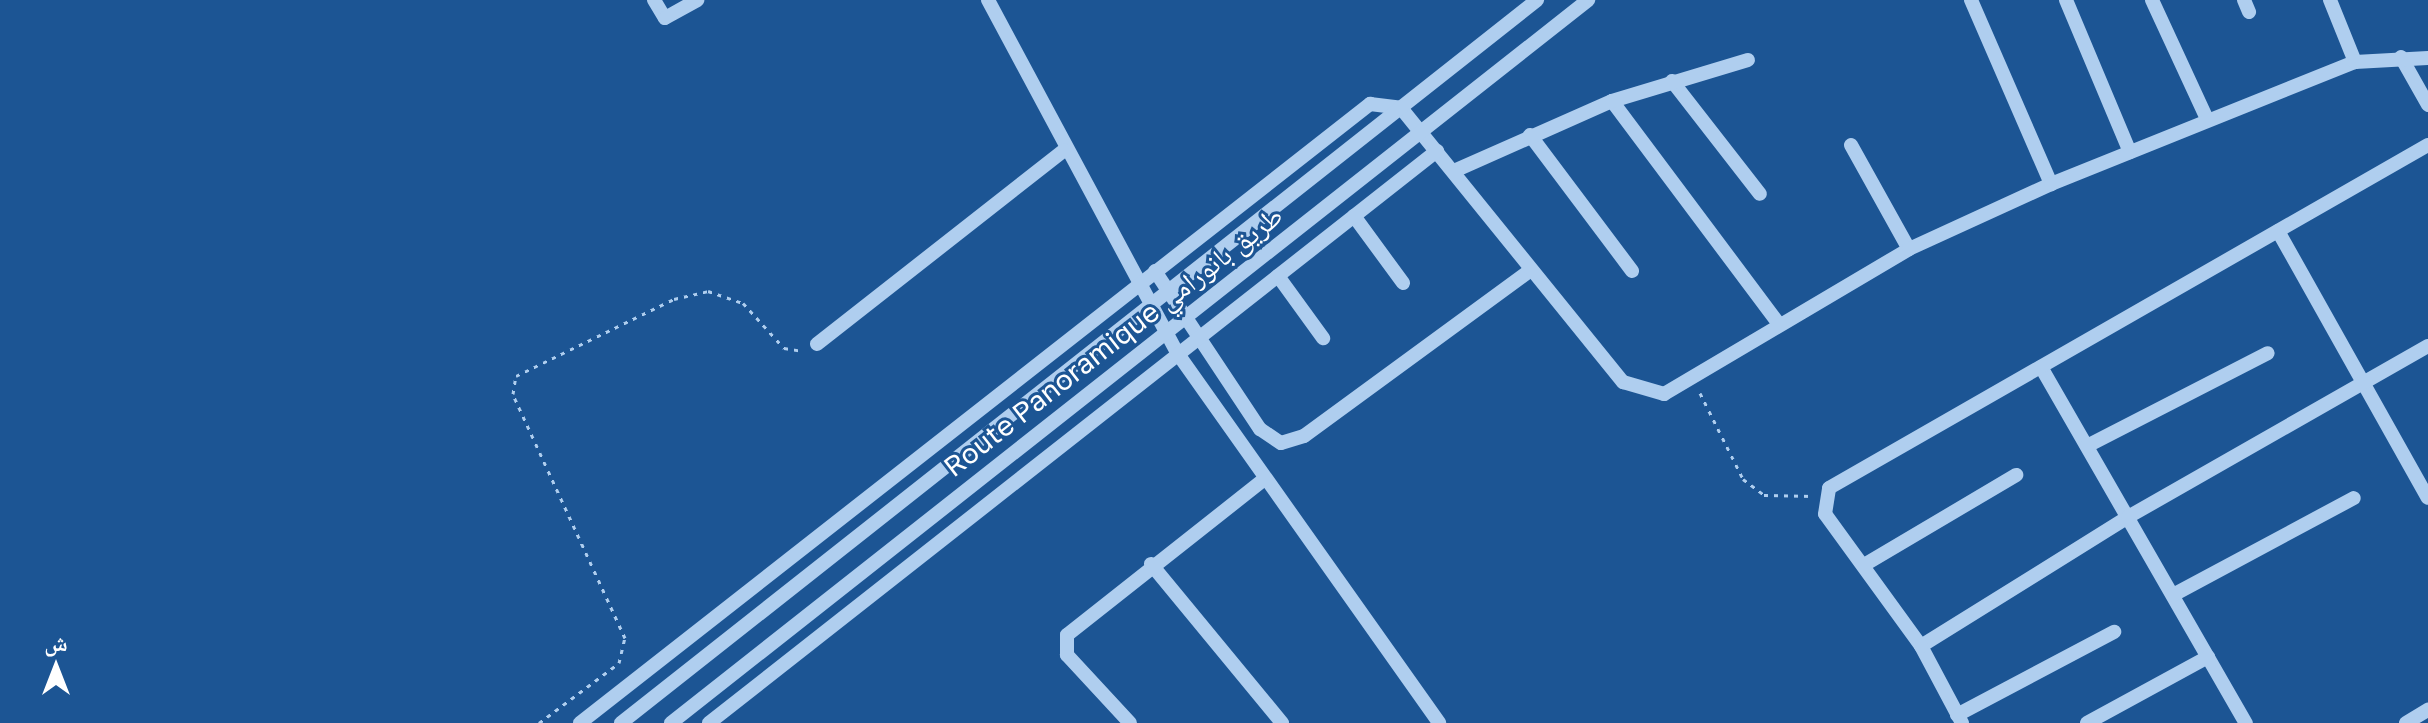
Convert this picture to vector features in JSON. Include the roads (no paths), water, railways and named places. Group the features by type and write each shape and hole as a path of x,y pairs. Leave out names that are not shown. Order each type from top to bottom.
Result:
{"street":[{"path":"654,0 665,18 697,0"},
{"path":"988,0 1064,150 1137,286 1178,354 1263,480 1439,723"},
{"name":"Route Panoramique طريق بانورامي","path":"621,723 1537,0"},
{"name":"Route Panoramique طريق بانورامي","path":"671,723 1588,0"},
{"path":"1971,0 2051,184"},
{"path":"2066,0 2130,152"},
{"path":"2152,0 2207,119"},
{"path":"2330,0 2355,62"},
{"path":"2401,57 2428,105"},
{"path":"580,723 1365,108 1383,101 1401,108 1422,131 1623,382 1664,394 1909,249 2051,184 2355,62 2401,57 2428,58"},
{"path":"1454,171 1612,101 1748,60"},
{"path":"1672,81 1760,194"},
{"path":"1612,101 1779,324"},
{"path":"1530,135 1632,271"},
{"path":"1851,145 1909,249"},
{"path":"2114,632 1960,719 1921,646 1825,514 1823,497 1838,480 2428,145"},
{"path":"817,344 1064,150"},
{"path":"709,723 1437,151"},
{"path":"1354,216 1403,283"},
{"path":"2278,231 2428,498"},
{"path":"1155,271 1260,429 1269,439 1292,441 1531,270"},
{"path":"1278,276 1323,338"},
{"path":"1921,646 2128,517 2428,346"},
{"path":"2087,446 2268,353"},
{"path":"2041,367 2246,723"},
{"path":"1864,565 2016,475"},
{"path":"1130,723 1070,660 1065,642 1075,626 1263,480"},
{"path":"2173,595 2354,498"},
{"path":"1151,564 1282,723"},
{"path":"2087,723 2208,657"},
{"path":"2406,723 2428,710"}]}
